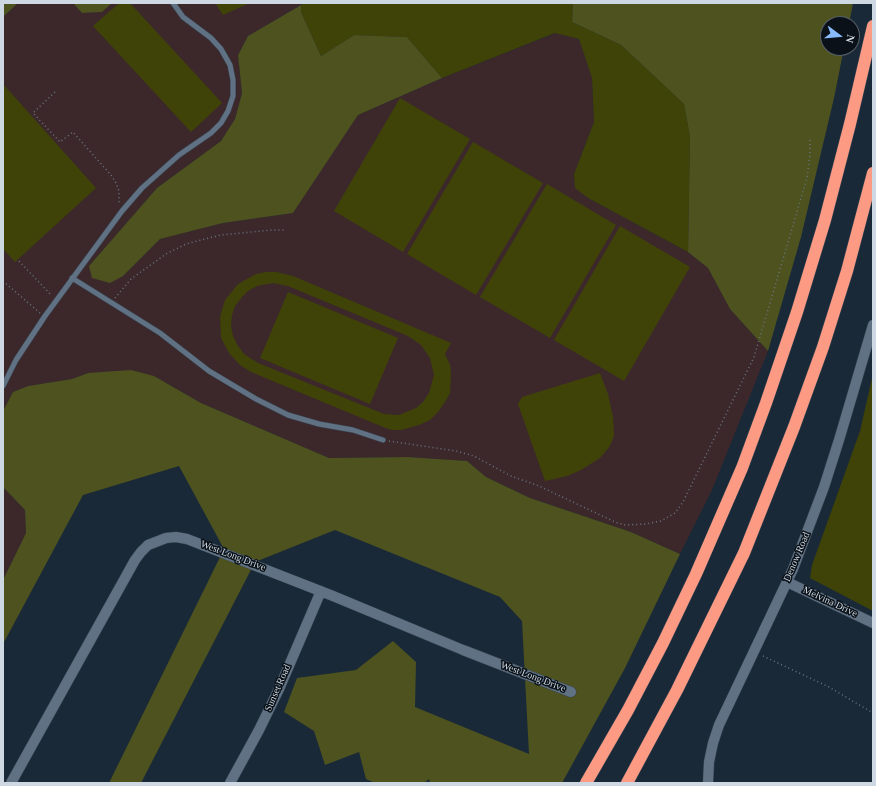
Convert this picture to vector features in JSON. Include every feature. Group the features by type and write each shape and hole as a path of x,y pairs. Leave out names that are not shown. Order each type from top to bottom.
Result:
{"highway":[{"path":"586,783 628,710 663,643 696,574 739,475 761,417 797,312 825,220 850,124 873,26"},
{"path":"627,783 677,690 747,546 794,427 823,347 848,271 873,173"}],"street":[{"name":"Denow Road","path":"708,783 709,762 719,725 787,582 807,534 839,440 873,325"},
{"name":"West Long Drive","path":"11,783 140,552 148,545 166,538 176,537 187,539 571,692"},
{"name":"Melvina Drive","path":"787,582 873,623"},
{"name":"Sunset Road","path":"230,783 259,730 279,689 320,591"}],"lane":[{"path":"3,386 16,360 45,316 122,211 142,188 179,155 211,133 221,123 228,111 233,96 233,80 230,65 221,49 210,38 183,17 173,3"},
{"path":"72,278 160,333 209,371 256,399 288,415 319,424 353,430 383,440"}],"path":[{"path":"55,92 33,112 60,142 73,132 111,175 116,183 119,204"},
{"path":"383,440 456,451 474,456 511,476 539,486 615,522 625,525 646,524 661,521 675,513 683,502 754,357 807,178 810,154 810,137"},
{"path":"111,302 131,279 166,254 186,244 221,235 286,230"},
{"path":"19,261 52,296"},
{"path":"3,281 45,316"},
{"path":"754,652 829,687 873,713"}],"shaded area":[{"path":"18,3 73,3 82,13 102,12 112,3 304,3 248,36 238,55 242,93 235,119 221,141 157,188 89,266 123,276 160,239 223,223 293,213 358,115 442,78 556,33 579,39 592,78 594,122 574,174 588,198 688,252 708,268 730,309 768,351 712,490 680,554 631,532 530,498 486,477 467,461 408,457 329,458 201,403 154,376 88,373 72,379 28,386 13,392 3,411 3,17"},
{"path":"119,3 130,3 222,103 191,132 93,26"},
{"path":"215,3 250,3 223,15"},
{"path":"304,3 573,3 572,22 621,45 684,104 690,137 688,252 588,198 575,188 574,174 594,122 592,78 579,39 555,33 442,78 407,37 354,35 321,56 301,12 301,5"},
{"path":"3,84 96,188 15,262 3,249"},
{"path":"400,98 470,139 403,252 334,211"},
{"path":"473,142 543,183 476,295 407,254"},
{"path":"547,184 616,225 550,338 480,297"},
{"path":"620,226 690,267 624,381 554,340"},
{"path":"276,272 293,276 451,343 445,354 450,365 450,393 438,412 430,420 419,425 401,430 392,430 251,372 240,365 229,353 221,338 220,317 225,300 238,284 256,274","holes":["273,283 288,286 408,336 421,345 430,358 434,375 429,393 423,402 416,408 399,415 384,414 258,363 244,354 233,336 231,326 235,306 248,291 257,286"]},
{"path":"288,292 398,338 370,404 260,358"},
{"path":"600,373 608,394 613,417 614,436 610,446 600,458 581,470 567,476 545,481 518,404 522,397"},
{"path":"873,374 873,611 810,578 812,565 860,431"},
{"path":"3,487 25,510 26,533 3,580"}],"green space":[{"path":"3,3 18,3 3,17"},
{"path":"73,3 112,3 102,12 82,13"},
{"path":"573,3 853,3 851,16 820,16 820,56 842,56 801,237 768,351 730,309 708,268 688,252 690,137 684,104 621,45 572,22"},
{"path":"301,5 301,12 321,56 354,35 407,37 442,78 358,115 293,213 223,223 160,239 123,276 110,283 92,278 89,266 157,188 221,141 235,119 242,93 238,55 248,36"},
{"path":"131,370 154,376 201,403 329,458 408,457 467,461 486,477 530,498 631,532 680,554 625,668 562,783 430,783 429,779 424,783 375,783 366,779 359,752 325,765 314,731 284,712 297,678 356,670 393,641 416,662 415,707 529,754 522,621 500,597 335,530 255,562 141,783 109,783 224,549 179,466 83,495 3,644 3,580 26,533 25,510 3,487 3,411 13,392 28,386 72,379 88,373"}]}
